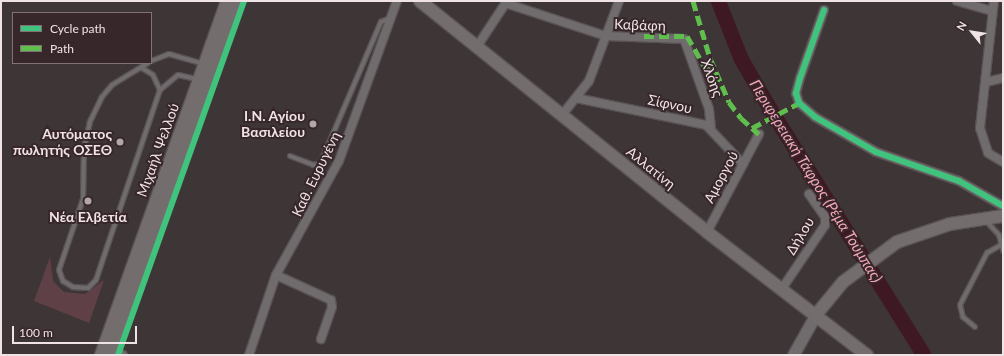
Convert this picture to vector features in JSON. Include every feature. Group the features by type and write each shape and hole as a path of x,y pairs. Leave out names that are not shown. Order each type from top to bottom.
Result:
{"main road":[{"name":"Μιχαήλ Ψελλού","path":"116,354 209,66 227,1"},
{"name":"Μιχαήλ Ψελλού","path":"209,66 238,1"},
{"name":"Αλλατίνη","path":"420,1 478,45 706,232 867,355"},
{"name":"Μιχαήλ Ψελλού","path":"101,355 204,81"},
{"path":"816,316 857,269 883,250 930,229 1003,216"}],"street":[{"name":"Καθ. Ευρυγένη","path":"249,355 276,275 336,169 397,1"},
{"path":"562,115 589,81 619,1"},
{"path":"957,1 993,10"},
{"path":"994,1 981,135 988,153 1003,162"},
{"path":"478,45 506,2"},
{"name":"Καβάφη","path":"506,2 606,36 684,38"},
{"path":"824,10 800,78 796,93 799,103 815,117 876,152 959,181 1003,206"},
{"name":"Χλόης","path":"684,38 709,109 711,128"},
{"path":"986,82 1003,78"},
{"name":"Σίφνου","path":"576,98 711,128"},
{"path":"711,128 743,164"},
{"name":"Αμοργού","path":"706,232 759,134"},
{"name":"Δήλου","path":"781,290 825,225 825,217 809,194"},
{"path":"276,275 331,300 332,307 320,339"},
{"path":"793,355 816,316"}],"lane":[{"path":"290,156 313,165 320,164 381,22 392,17"},
{"path":"152,61 174,54 209,66"},
{"path":"147,64 112,85 102,97 90,122 84,149 83,199 59,270 61,279 69,286 84,289 96,280 160,90 180,74 204,81"},
{"path":"142,68 154,75 160,90"},
{"path":"975,327 963,317 960,305 987,254 1002,248 1001,236 984,219"}],"shaded area":[{"path":"50,257 53,281 64,292 85,294 104,280 89,323 34,301"}],"waterway":[{"name":"Περιφερειακή Τάφρος (Ρέμα Τούμπας)","path":"718,1 741,59 770,109 924,355"}],"marked path":[{"path":"693,1 710,58 729,102 741,118 759,134"},
{"path":"644,36 687,36 704,66 717,75"},
{"path":"752,128 799,103"}],"cycle path":[{"path":"118,355 244,1"},
{"path":"824,10 800,78 796,93 799,103 815,117 876,152 959,181 1003,206"}],"place":[{"name":"Ι.Ν. Αγίου Βασιλείου","path":"313,124"},
{"name":"Αυτόματος πωλητής ΟΣΕΘ","path":"120,142"},
{"name":"Νέα Ελβετία","path":"88,201"}]}
